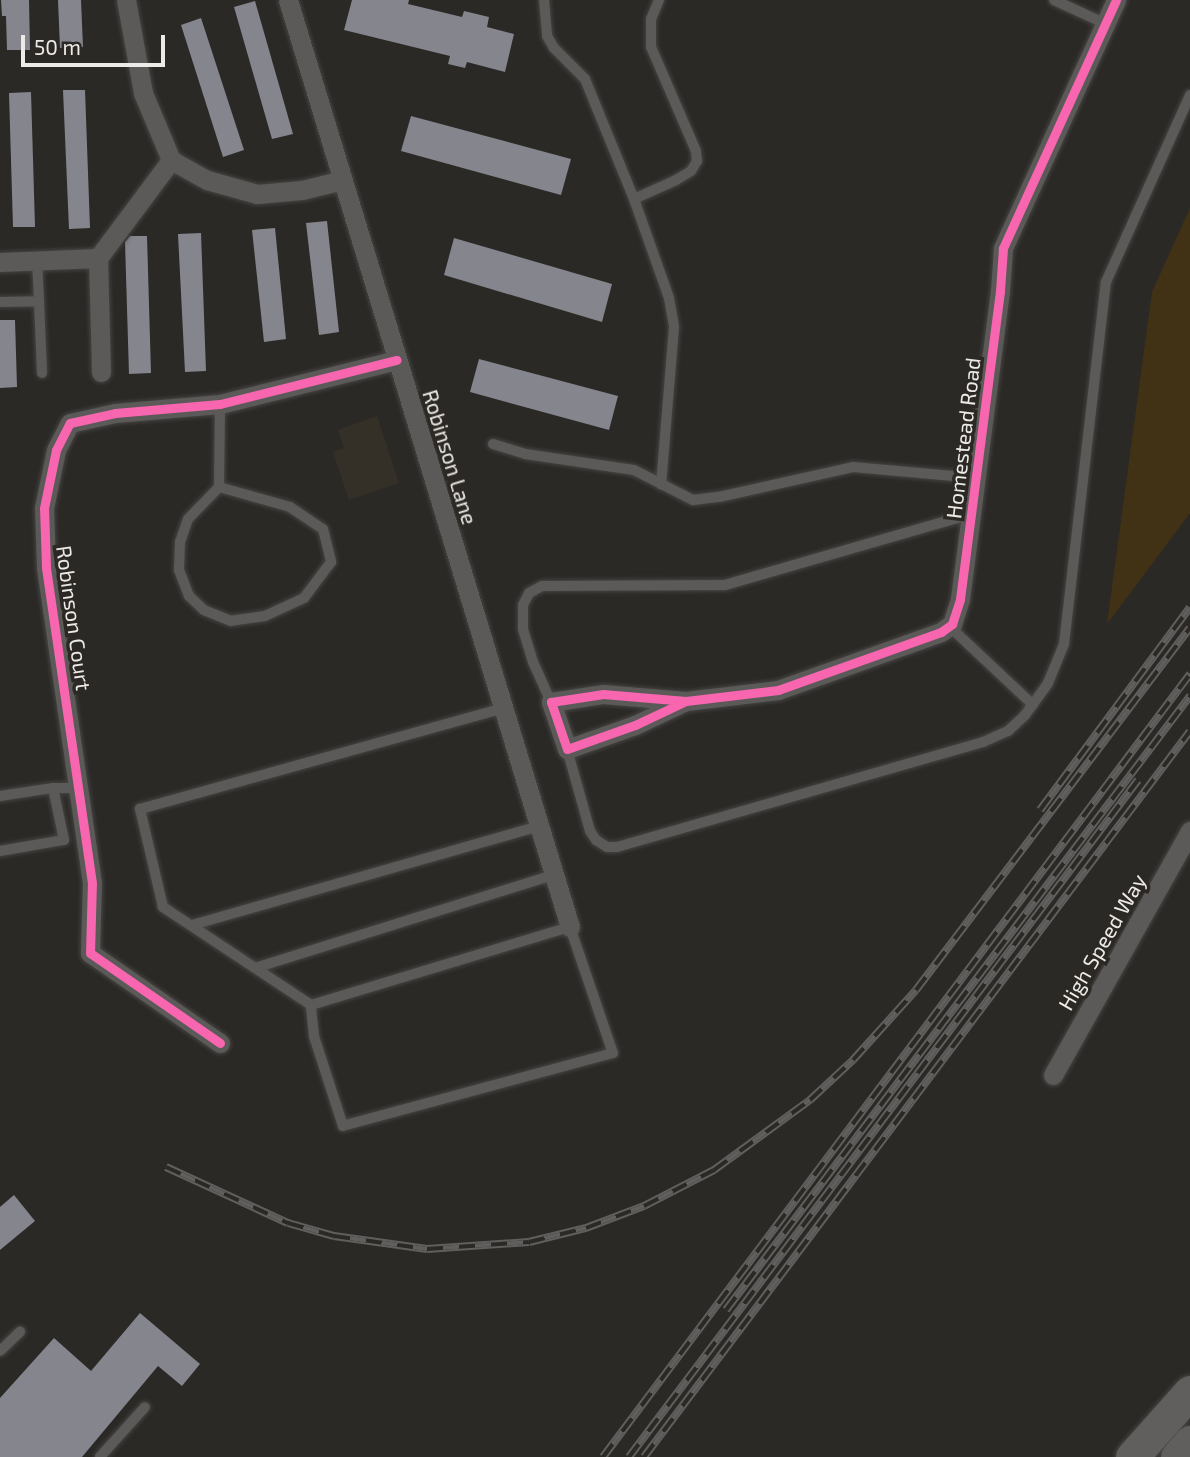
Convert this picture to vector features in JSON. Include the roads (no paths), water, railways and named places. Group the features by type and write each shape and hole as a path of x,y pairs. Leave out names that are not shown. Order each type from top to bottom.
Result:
{"highway":[{"path":"1132,1457 1190,1392"},
{"path":"1177,1457 1190,1442"}],"street":[{"path":"126,0 143,93 171,160 206,180 257,194 302,190 342,180"},
{"name":"Robinson Lane","path":"288,0 570,927"},
{"name":"Homestead Road","path":"949,626 960,599 1003,248 1116,0"},
{"path":"101,372 98,258 171,160"},
{"path":"0,262 98,258"},
{"name":"Robinson Court","path":"220,1043 90,953 93,883 46,567 44,508 56,450 70,423 116,413 220,404 397,360"},
{"path":"685,701 635,724 567,748 551,702 603,694 685,701 778,690 941,632 949,626"},
{"name":"High Speed Way","path":"1053,1076 1190,831"}],"lane":[{"path":"544,0 547,36 554,48 585,79 634,199 669,298 674,327 661,484"},
{"path":"634,199 691,171 697,161 696,150 650,47 650,19 659,0"},
{"path":"1054,0 1106,24"},
{"path":"567,748 590,831 596,840 607,847 617,847 983,743 1008,731 1033,705 1048,683 1064,644 1106,282 1190,95"},
{"path":"37,260 42,373"},
{"path":"0,302 39,301"},
{"path":"219,487 290,507 323,529 331,562 304,598 265,616 231,621 204,610 189,596 179,570 180,542 188,519 219,487 220,404"},
{"path":"493,444 525,454 634,470 693,500 719,497 853,467 976,478"},
{"path":"551,702 533,662 523,629 523,605 529,593 542,586 724,585 971,514"},
{"path":"949,626 1033,705"},
{"path":"311,1004 570,927 614,1054 343,1126 314,1036 311,1004 163,907 140,809 503,708"},
{"path":"0,851 64,840 52,788"},
{"path":"0,796 52,788 80,789"},
{"path":"192,925 539,825"},
{"path":"258,967 554,875"},
{"path":"0,1351 20,1332"},
{"path":"100,1457 145,1407"}],"railway":[{"path":"1040,810 1190,607"},
{"path":"166,1167 288,1223 334,1236 427,1249 529,1242 586,1228 644,1206 714,1170 810,1100 853,1060 916,990 1190,628"},
{"path":"603,1457 1190,674"},
{"path":"726,1310 1190,696"},
{"path":"644,1457 1190,731"},
{"path":"629,1457 1138,780"}]}
